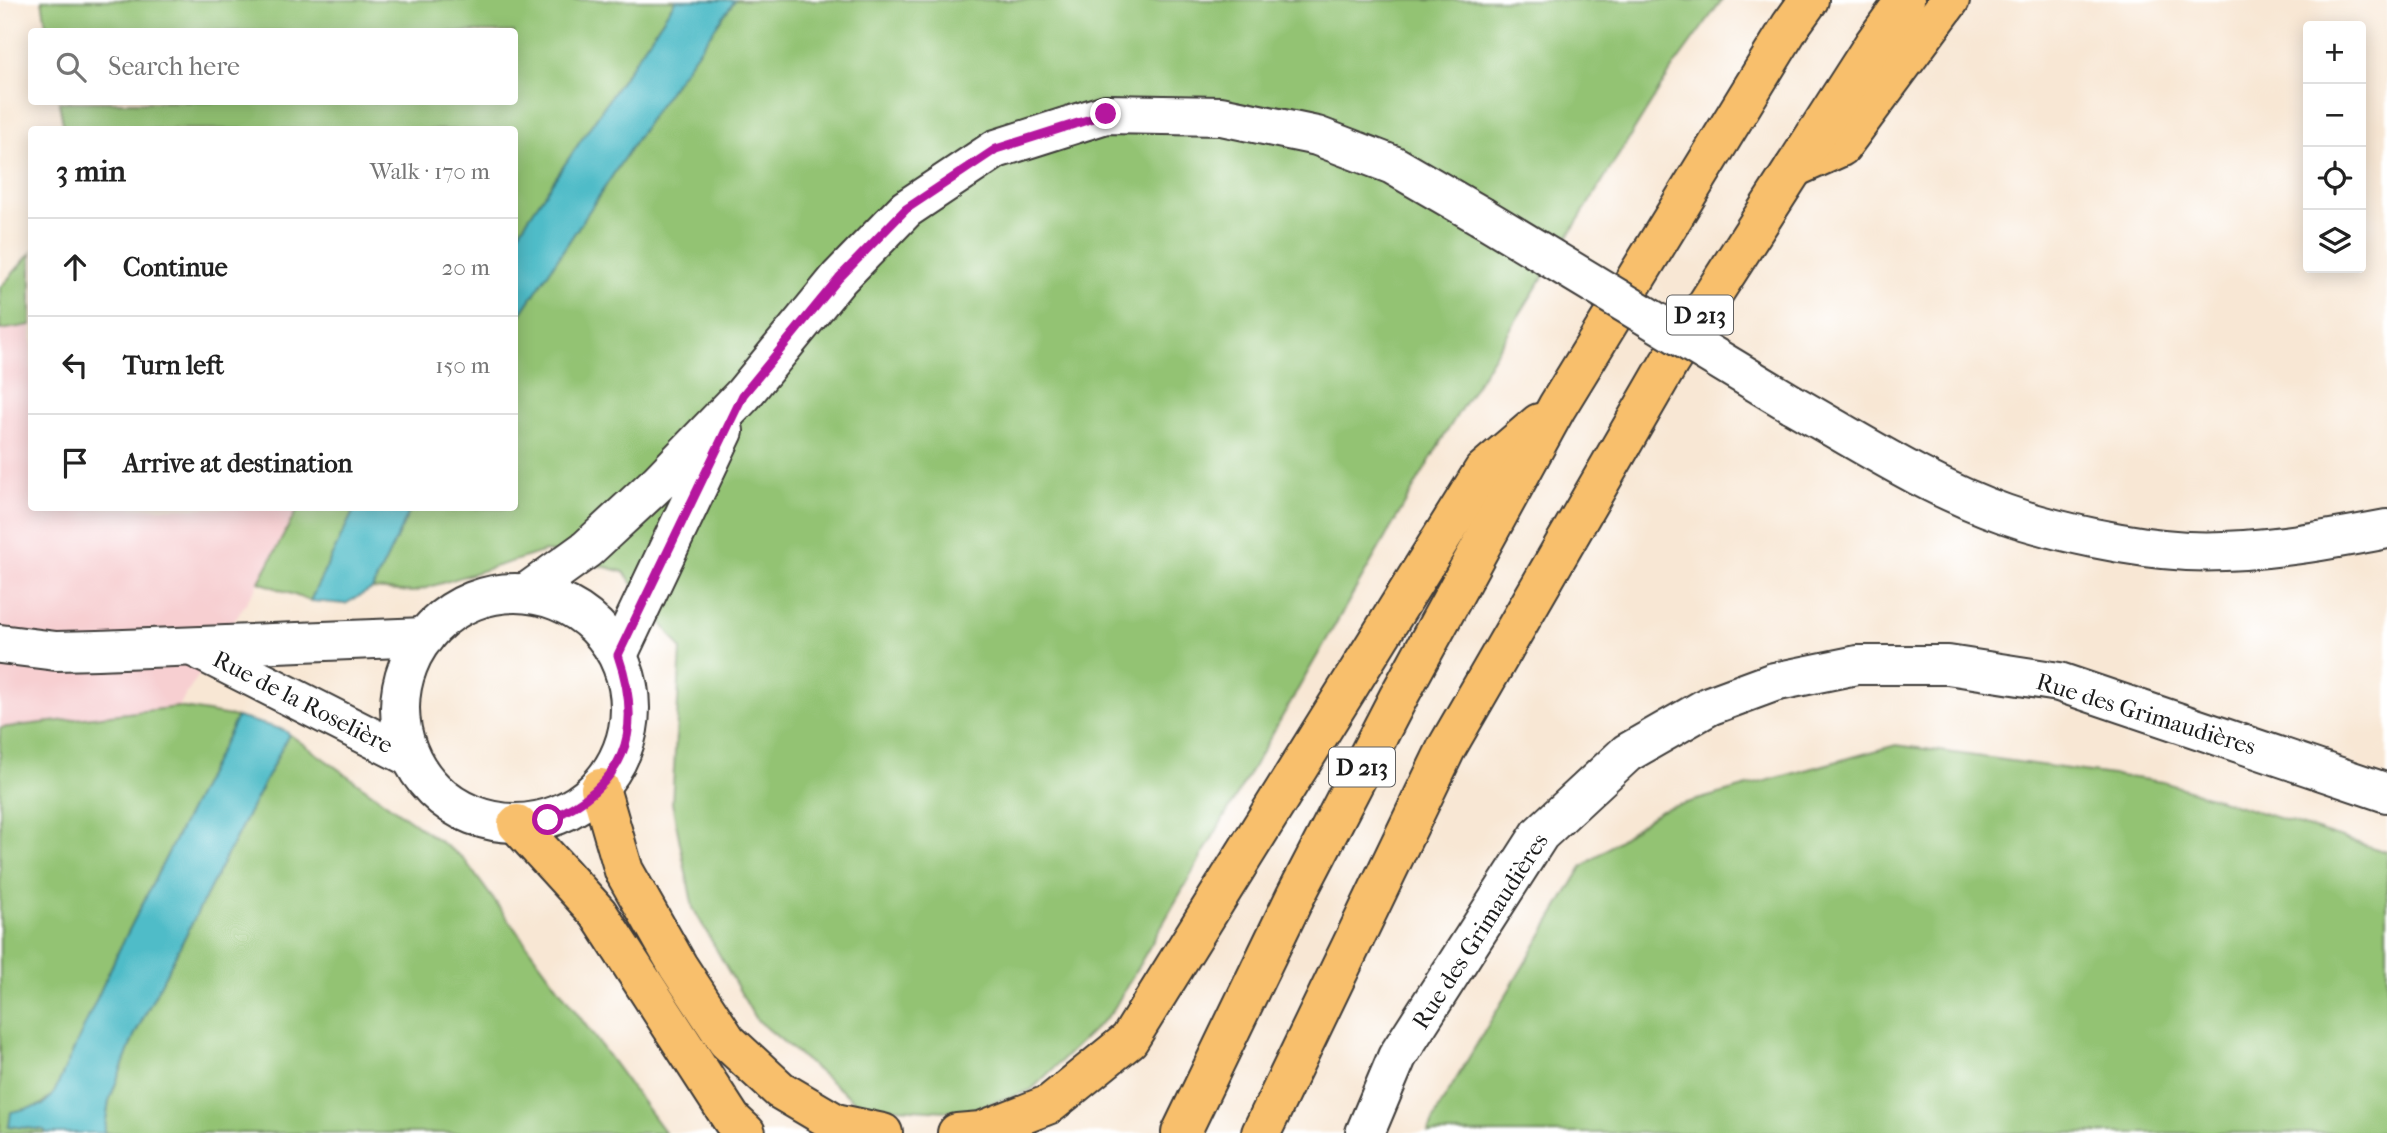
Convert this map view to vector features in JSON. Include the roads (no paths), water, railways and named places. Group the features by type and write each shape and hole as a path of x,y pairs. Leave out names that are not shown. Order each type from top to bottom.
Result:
{"highway":[{"name":"D 213","path":"1181,1133 1295,897 1399,696 1557,407 1791,25 1810,0"},
{"name":"D 213","path":"1261,1133 1446,749 1669,363 1905,0"},
{"path":"1794,168 1841,148 1950,0"},
{"path":"957,1133 981,1131 1050,1104 1129,1040 1483,471 1557,407"},
{"path":"600,788 624,870 678,966 727,1041 780,1090 836,1123 883,1133"},
{"path":"517,824 598,913 732,1121 746,1133"}],"street":[{"path":"526,593 587,549 659,482 743,395 839,278 906,209 996,149 1106,114 1222,116 1317,136 1394,165 1792,404 1912,472 2004,514 2092,537 2187,551 2310,544 2387,529"},
{"path":"618,655 743,395"},
{"path":"526,593 564,603 596,625 618,655 630,689 631,724 620,758 600,788 576,807 548,820 517,824 484,819 453,806 428,785 410,757 401,726 400,695 408,664 425,637 453,611 488,596 526,593"},
{"name":"Rue de la Roselière","path":"0,644 56,651 195,648 425,637"},
{"name":"Rue de la Roselière","path":"195,648 410,757"},
{"name":"Rue de la Roselière","path":"0,670 56,651"},
{"name":"Rue des Grimaudières","path":"1365,1133 1397,1057 1540,834 1627,753 1709,706 1774,682 1857,665 1948,665 2059,682 2387,793"}],"water":[{"path":"676,0 735,0 657,108 518,318 518,234"},
{"path":"354,511 410,511 372,589 345,604 310,601"},
{"path":"237,717 284,730 289,734 134,1036 109,1101 104,1133 47,1133 44,1130 9,1126 11,1112 43,1105 54,1093 119,950"}]}
